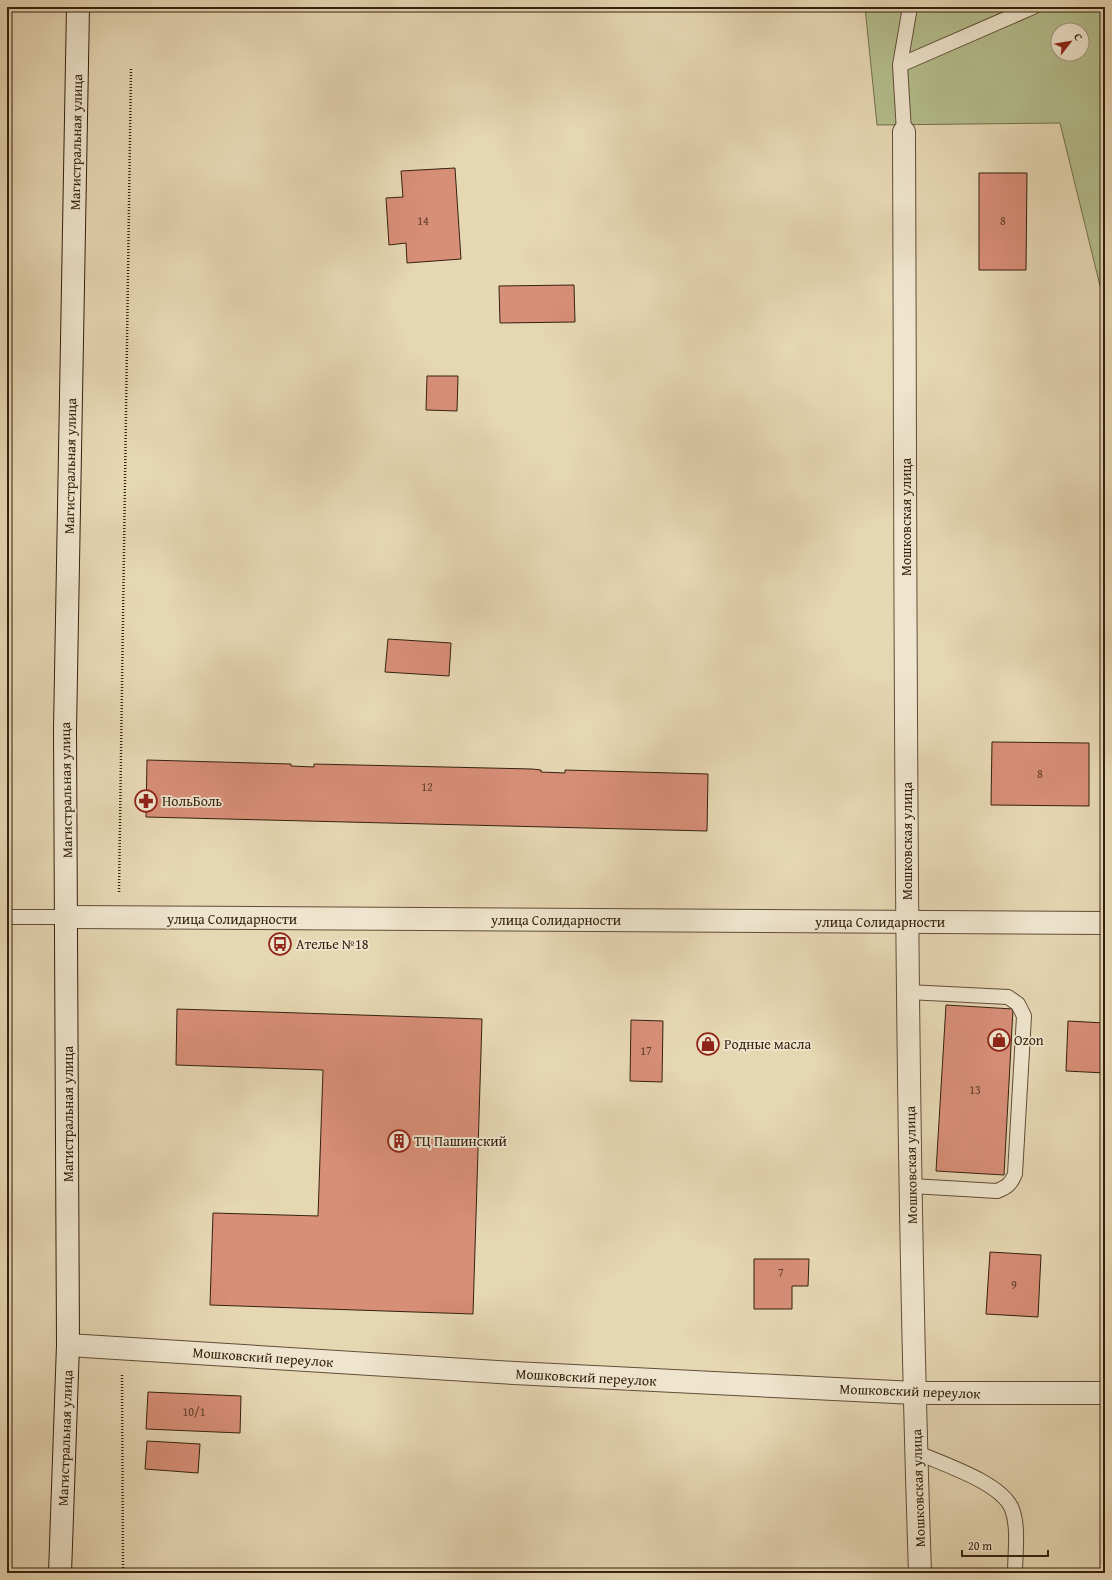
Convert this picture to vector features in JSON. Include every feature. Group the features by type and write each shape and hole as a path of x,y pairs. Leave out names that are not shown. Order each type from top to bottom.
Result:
{"street":[{"name":"Магистральная улица","path":"60,1573 68,1345 65,730 78,7"},
{"name":"Мошковская улица","path":"904,132 908,992 916,1452 920,1573"},
{"name":"улица Солидарности","path":"67,917 1105,923"},
{"name":"Мошковский переулок","path":"68,1345 514,1373 915,1393 1105,1393"}],"lane":[{"path":"904,132 900,65 910,7"},
{"path":"900,65 1033,7"},
{"name":"улица Солидарности","path":"7,917 67,917"},
{"path":"908,992 1008,997 1018,1004 1024,1016 1015,1174 1011,1183 997,1191 912,1186"},
{"path":"916,1452 985,1483 996,1489 1007,1500 1012,1510 1015,1528 1015,1573"}],"path":[{"path":"118,918 131,69"},
{"path":"122,1348 123,1573"}],"green space":[{"path":"865,7 1105,7 1105,306 1060,123 877,125"}],"building":[{"path":"455,168 461,259 407,263 406,243 389,245 386,198 403,197 401,171"},
{"path":"979,173 1027,173 1026,270 979,270"},
{"path":"574,285 575,322 500,323 499,286"},
{"path":"427,376 458,376 457,411 426,410"},
{"path":"388,639 451,643 449,676 385,672"},
{"path":"992,742 1089,743 1089,806 991,805"},
{"path":"147,760 291,764 291,766 314,767 314,764 532,769 541,770 541,772 565,773 565,770 708,774 707,831 146,817"},
{"path":"946,1005 1013,1009 1004,1175 936,1171"},
{"name":"ТЦ Пашинский","path":"177,1009 482,1019 473,1314 210,1305 213,1213 318,1216 323,1070 176,1065"},
{"path":"631,1020 663,1021 662,1082 630,1081"},
{"path":"1068,1021 1105,1023 1105,1073 1066,1071"},
{"path":"990,1252 1041,1255 1038,1317 986,1314"},
{"path":"754,1259 809,1259 808,1286 792,1286 792,1309 754,1309"},
{"path":"148,1392 241,1396 240,1433 146,1429"},
{"path":"147,1441 200,1444 198,1473 145,1469"}],"place":[{"name":"НольБоль","path":"146,801"},
{"name":"Ателье №18","path":"280,944"},
{"name":"Ozon","path":"999,1040"},
{"name":"Родные масла","path":"708,1044"},
{"name":"ТЦ Пашинский","path":"399,1141"}]}
